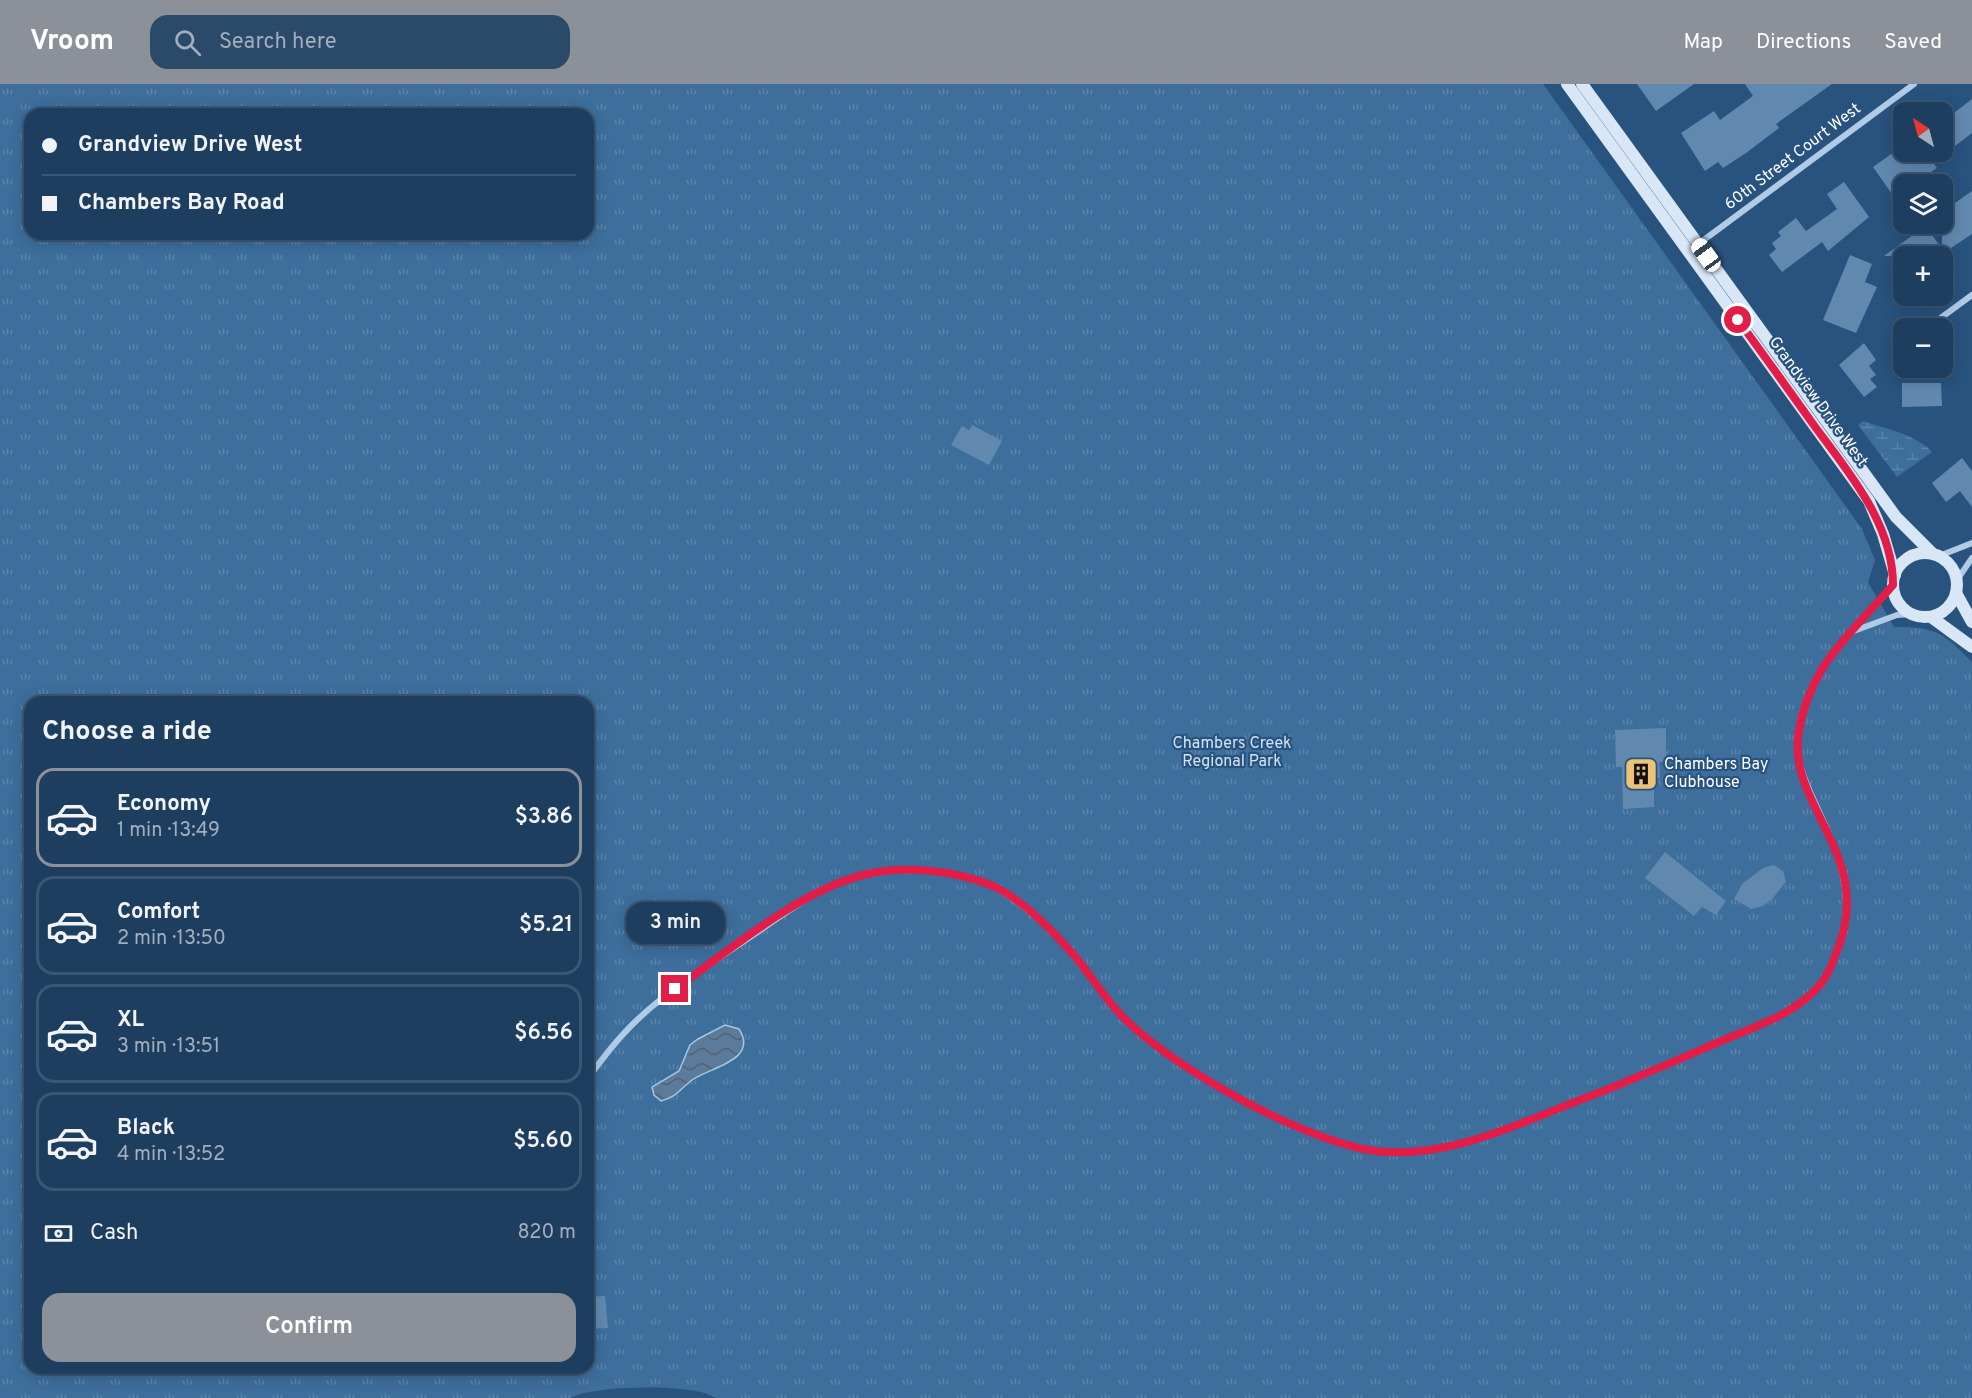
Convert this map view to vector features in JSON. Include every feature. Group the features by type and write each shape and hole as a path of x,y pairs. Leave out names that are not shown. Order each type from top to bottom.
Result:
{"street":[{"name":"Grandview Drive West","path":"1567,84 1896,517 1936,555"},
{"name":"Grandview Drive West","path":"1582,84 1869,501 1888,549 1894,580"},
{"name":"60th Street Court West","path":"1693,248 1914,84"},
{"path":"1941,318 1972,296"},
{"path":"594,1070 610,1049 655,1005 806,900 859,876 901,870 964,878 994,887 1042,922 1074,956 1122,1016 1154,1045 1231,1094 1326,1137 1383,1152 1449,1148 1620,1085 1777,1017 1814,992 1823,982 1841,940 1847,889 1833,839 1800,772 1798,735 1810,693 1824,663 1894,580 1899,566 1910,556 1936,555 1972,543"},
{"path":"1931,617 1949,606 1956,593 1957,580 1950,565 1936,555"},
{"path":"1957,580 1972,558"},
{"path":"1894,580 1900,606 1911,614"},
{"path":"1956,593 1972,622"},
{"path":"1851,632 1897,615 1911,614 1931,617 1972,647"}],"green space":[{"name":"Chambers Creek Regional Park","path":"0,84 1543,84 1862,529 1875,560 1868,582 1894,627 1920,628 1938,633 1972,662 1972,1398 716,1398 688,1390 621,1388 600,1390 571,1398 0,1398"},
{"path":"1863,421 1918,441 1932,452 1897,477 1858,425"}],"water":[{"path":"725,1025 739,1029 744,1040 743,1048 738,1055 692,1080 671,1097 661,1101 654,1095 652,1087 679,1071 690,1045"}],"building":[{"path":"1637,84 1694,84 1656,111"},
{"path":"1745,84 1832,84 1776,124 1779,128 1746,153 1723,168 1718,162 1705,171 1681,133 1714,111 1720,120 1753,96"},
{"path":"1972,99 1972,133 1955,146 1953,143 1953,114"},
{"path":"1893,153 1893,162 1932,162 1937,168 1928,174 1893,174 1893,196 1873,167"},
{"path":"1844,182 1869,217 1828,251 1822,242 1782,272 1769,255 1776,249 1772,243 1781,236 1778,232 1796,218 1806,231 1837,209 1827,194"},
{"path":"1972,191 1972,234 1953,247 1942,246 1942,234 1953,234 1953,204"},
{"path":"1912,234 1931,234 1940,246 1898,246"},
{"path":"1893,249 1893,256 1884,256"},
{"path":"1850,255 1872,264 1865,282 1877,287 1856,333 1823,320"},
{"path":"1864,343 1876,360 1869,366 1876,375 1870,379 1877,387 1864,397 1839,365"},
{"path":"1902,383 1941,383 1942,406 1902,407"},
{"path":"972,425 1002,441 989,465 951,445 962,426 969,430"},
{"path":"1962,458 1972,471 1972,507 1960,491 1946,502 1932,483"},
{"name":"Chambers Bay Clubhouse","path":"1666,728 1666,762 1659,762 1660,778 1654,778 1654,807 1623,809 1622,767 1616,767 1615,730"},
{"path":"1665,852 1726,901 1716,915 1702,907 1694,916 1645,878"},
{"path":"1774,865 1783,871 1786,882 1772,899 1763,906 1751,909 1734,899 1742,884 1763,868"},
{"path":"605,1296 608,1328 594,1329 594,1297"}],"place":[{"name":"Chambers Bay Clubhouse","path":"1641,774"}],"route":[{"path":"675,989 806,900 859,876 901,870 964,878 994,887 1042,922 1074,956 1122,1016 1154,1045 1191,1070 1231,1094 1326,1137 1383,1152 1449,1148 1486,1136 1620,1085 1793,1008 1814,992 1830,969 1841,940 1847,906 1845,875 1833,839 1800,772 1798,735 1810,693 1824,663 1893,585 1894,575 1883,534 1869,501 1738,320"}]}
